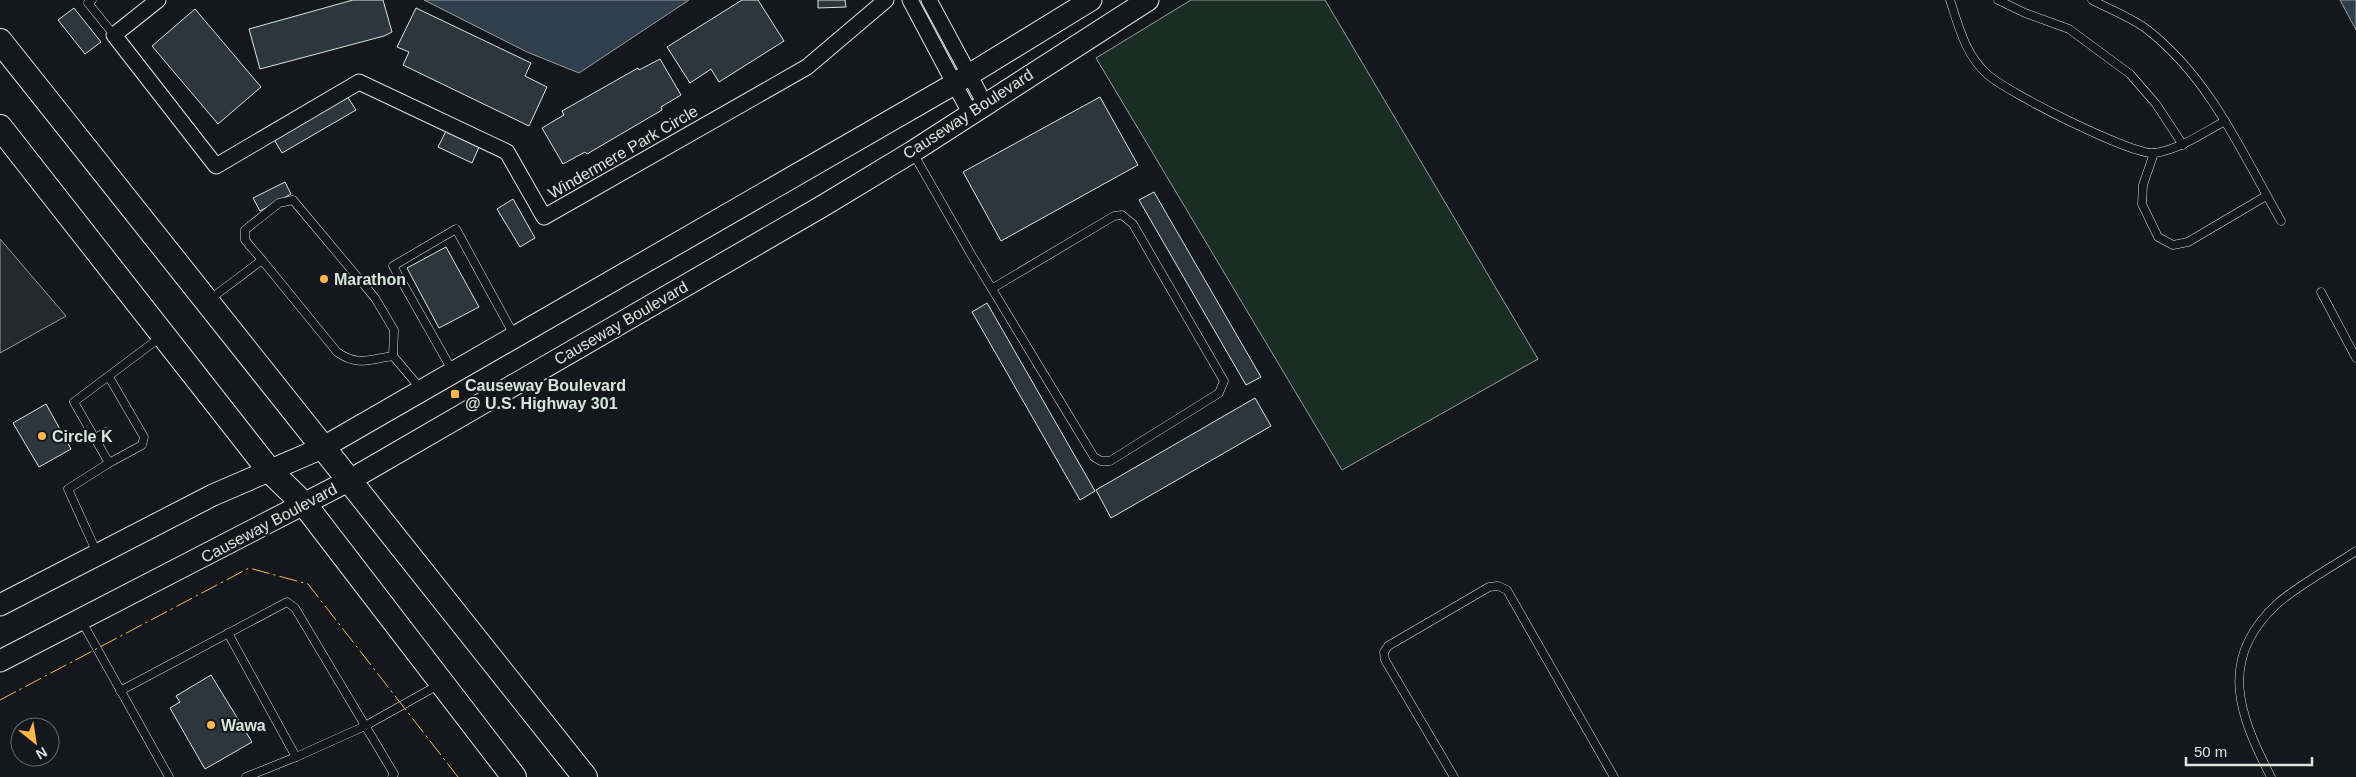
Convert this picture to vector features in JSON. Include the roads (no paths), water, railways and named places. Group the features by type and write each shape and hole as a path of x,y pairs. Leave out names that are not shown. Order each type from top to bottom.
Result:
{"main road":[{"name":"Causeway Boulevard","path":"0,605 213,495 322,448 961,80 1090,0"},
{"name":"Causeway Boulevard","path":"0,662 350,480 813,212 912,152 1148,0"},
{"path":"0,41 585,777"},
{"path":"0,127 269,470 305,505 514,777"}],"street":[{"path":"114,35 158,0"},
{"name":"Windermere Park Circle","path":"114,35 216,166 359,82 506,152 544,217 807,68 886,0"},
{"path":"910,0 978,108"},
{"path":"929,0 961,80"}],"lane":[{"path":"92,0 88,3 114,35"},
{"path":"1950,0 1968,52 1987,74 2037,106 2125,146 2154,153 2183,145 2225,122"},
{"path":"1998,0 2025,13 2069,29 2130,74 2156,104 2183,145"},
{"path":"2092,0 2148,30 2184,62 2210,95 2280,221"},
{"path":"912,152 993,288 1094,457 1100,461 1110,461 1219,393 1223,387 1224,381 1131,220 1122,215 1114,216 993,288"},
{"path":"2154,153 2143,185 2142,204 2158,237 2173,245 2188,242 2266,196"},
{"path":"393,356 360,362 348,360 337,352 246,240 245,230 279,203 293,200 375,298 394,330 393,356 422,390"},
{"path":"454,372 393,266 456,229 515,337"},
{"path":"207,302 262,260"},
{"path":"2321,292 2356,358"},
{"path":"109,463 74,402 163,335"},
{"path":"98,555 68,489 109,463 142,446 144,437 130,419 109,377"},
{"path":"95,438 106,432"},
{"path":"2271,777 2253,743 2239,699 2240,660 2256,627 2277,604 2356,551"},
{"path":"1454,777 1385,660 1384,652 1388,646 1489,586 1498,586 1507,590 1614,777"},
{"path":"120,691 287,602 295,608 394,774 392,777"},
{"path":"80,620 169,777"},
{"path":"228,633 296,757"},
{"path":"246,777 365,726 442,684"},
{"path":"268,777 274,766"}],"water":[{"path":"424,0 689,0 579,73 527,52"},
{"path":"2340,0 2356,0 2356,30"}],"place":[{"name":"Marathon","path":"324,279"},
{"name":"Causeway Boulevard @ U.S. Highway 301","path":"455,394"},
{"name":"Circle K","path":"42,436"},
{"name":"Wawa","path":"211,725"}]}
